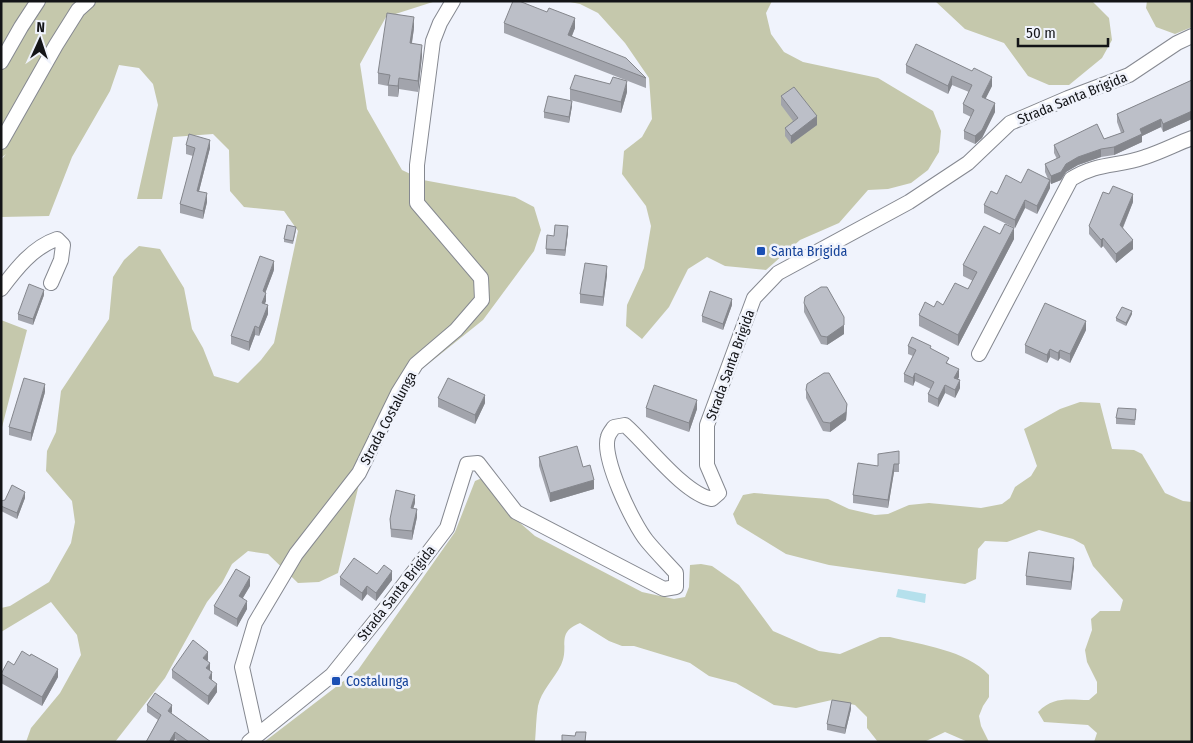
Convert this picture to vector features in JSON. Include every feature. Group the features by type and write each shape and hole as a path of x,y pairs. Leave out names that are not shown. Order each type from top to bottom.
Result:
{"street":[{"path":"1,62 38,1"},
{"path":"1,142 56,45 78,10 88,1"},
{"name":"Strada Costalunga","path":"253,738 242,667 255,623 296,554 359,473 398,392 416,364 456,330 482,300 481,278 418,203 417,165 433,40 440,23 454,1"},
{"name":"Strada Santa Brigida","path":"253,738 332,675 389,604 446,528 466,464 478,463 516,512 664,589 676,587 676,573 646,540 626,505 614,475 607,451 608,437 614,427 625,425 665,467 702,497 712,499 718,493 707,465 707,425 754,298 778,273 909,202 968,163 1010,124 1068,98 1130,75 1177,43 1192,36"},
{"path":"979,354 1071,179 1083,172 1104,165 1144,158 1192,138"},
{"path":"1,289 15,270 44,243 57,239 63,245 61,260 51,283"}],"green space":[{"path":"1,1 436,1 386,17 360,64 367,109 402,170 423,180 515,197 534,207 541,230 534,251 483,320 417,373 363,467 338,573 319,582 298,583 268,554 248,551 232,564 222,583 207,602 165,678 115,742 26,742 31,728 60,693 81,655 77,635 51,602 1,632 1,608 10,606 49,582 71,543 75,522 72,501 46,471 47,451 56,432 61,391 109,319 113,277 124,260 139,246 160,249 184,288 192,329 203,348 214,376 238,383 261,360 274,343 298,231 284,211 244,207 230,191 229,150 213,134 173,137 162,199 137,199 158,105 153,84 139,68 119,65 110,91 72,157 49,216 1,217 1,160 6,154 1,158"},
{"path":"565,1 772,1 766,13 771,34 784,52 803,62 878,78 933,111 941,131 939,152 928,170 911,183 888,189 868,190 839,223 800,240 766,270 725,266 707,257 688,269 669,307 642,339 626,326 627,305 644,268 651,226 646,206 622,174 624,151 642,137 652,119 649,78 625,43 598,13 580,4"},
{"path":"935,1 1092,1 1109,18 1112,40 1102,58 1069,85 1049,85 1028,76 1004,43 965,29"},
{"path":"1147,1 1192,1 1192,27 1175,34 1156,27 1146,8"},
{"path":"1,320 27,330 1,431"},
{"path":"1080,402 1100,403 1112,449 1134,450 1142,454 1165,493 1183,501 1192,502 1192,742 1094,742 1097,733 1088,725 1044,722 1038,712 1056,701 1089,700 1097,693 1097,682 1087,662 1085,650 1092,630 1091,619 1100,611 1120,611 1123,600 1093,566 1084,545 1073,539 1039,530 1007,542 985,541 978,549 976,579 965,584 829,565 786,554 737,524 733,514 743,495 754,493 828,499 849,509 875,515 888,514 909,505 929,503 981,508 1002,504 1010,498 1015,487 1031,476 1037,466 1024,429 1060,409"},
{"path":"482,478 501,501 505,510 535,536 642,592 674,599 685,597 689,587 690,565 712,566 739,585 773,631 819,651 840,654 880,637 890,637 943,650 968,660 989,675 989,697 979,716 981,726 989,742 968,742 945,732 924,742 878,742 867,728 867,717 855,705 832,700 796,708 774,705 736,683 709,676 690,663 634,646 622,646 609,641 580,623 572,627 565,636 561,665 545,690 538,706 535,742 264,742 358,670 455,532 475,481"}],"water":[{"path":"898,589 926,594 925,603 896,597"}],"building":[{"path":"513,1 519,1 547,12 549,8 575,18 568,35 626,58 646,78 504,23"},
{"path":"387,13 414,17 410,43 422,45 418,81 399,78 398,86 388,85 390,75 378,73"},
{"path":"916,44 972,71 974,68 992,77 982,97 995,103 982,130 975,136 964,131 974,110 963,104 972,85 952,76 948,86 906,65"},
{"path":"575,75 610,84 613,77 627,81 621,102 570,89"},
{"path":"1192,80 1192,111 1163,124 1161,119 1140,129 1142,134 1114,147 1101,149 1078,157 1066,164 1061,172 1051,176 1045,164 1060,157 1054,145 1097,124 1104,139 1124,132 1117,114"},
{"path":"794,87 817,116 791,136 785,128 798,118 781,96"},
{"path":"548,96 572,101 569,117 544,112"},
{"path":"189,134 210,140 197,191 207,193 203,211 180,204 195,148 186,145"},
{"path":"1028,169 1050,180 1037,206 1025,200 1015,220 984,205 991,191 997,194 1006,175 1021,183"},
{"path":"1113,186 1133,194 1120,225 1133,240 1116,254 1103,238 1101,240 1089,226 1103,192 1109,194"},
{"path":"1005,224 1014,228 958,335 919,315 925,302 934,307 937,301 943,305 955,283 968,289 977,272 963,265 984,226 1000,234"},
{"path":"287,225 296,227 293,241 284,239"},
{"path":"555,225 568,226 565,250 546,249 547,235 554,236"},
{"path":"260,256 274,261 263,291 266,293 262,303 268,305 259,328 255,326 249,342 231,336"},
{"path":"585,263 607,266 603,297 580,294"},
{"path":"29,284 44,290 33,319 18,314"},
{"path":"821,287 827,287 844,317 844,325 827,337 821,336 804,303 805,297"},
{"path":"710,291 732,299 723,324 702,316"},
{"path":"1045,303 1086,321 1070,354 1060,350 1058,353 1050,349 1047,355 1025,345"},
{"path":"1122,307 1132,311 1126,323 1116,318"},
{"path":"912,337 931,346 930,348 949,358 946,363 959,369 954,378 960,380 955,390 945,385 938,399 928,394 934,382 915,373 913,378 904,374 916,350 908,346"},
{"path":"824,373 829,373 847,404 846,412 830,423 823,422 806,390 807,384"},
{"path":"24,378 45,384 31,433 9,427"},
{"path":"448,378 485,395 475,415 438,398"},
{"path":"654,385 697,400 689,423 646,408"},
{"path":"1118,408 1136,409 1135,420 1116,418"},
{"path":"577,446 583,467 590,465 594,480 550,493 539,457"},
{"path":"899,451 899,464 894,464 888,500 853,495 858,463 878,466 878,454"},
{"path":"12,485 25,492 17,513 1,506 1,501 5,500"},
{"path":"396,490 415,495 411,508 417,509 412,531 391,529 390,519"},
{"path":"1029,552 1074,558 1071,582 1026,576"},
{"path":"354,558 377,574 384,565 392,571 376,593 367,586 362,593 340,577"},
{"path":"236,569 250,577 239,596 247,601 237,619 214,606"},
{"path":"193,640 208,652 203,658 210,663 206,668 212,672 209,678 217,684 208,696 172,670"},
{"path":"22,651 58,669 42,697 1,674 8,661 14,665"},
{"path":"155,693 172,705 168,711 211,742 189,742 175,732 169,742 146,742 161,715 147,705"},
{"path":"832,700 851,703 845,728 827,724"},
{"path":"576,732 586,732 585,742 562,742 562,735 575,736"}],"place":[{"name":"Santa Brigida","path":"761,251"},
{"name":"Costalunga","path":"336,681"}]}
